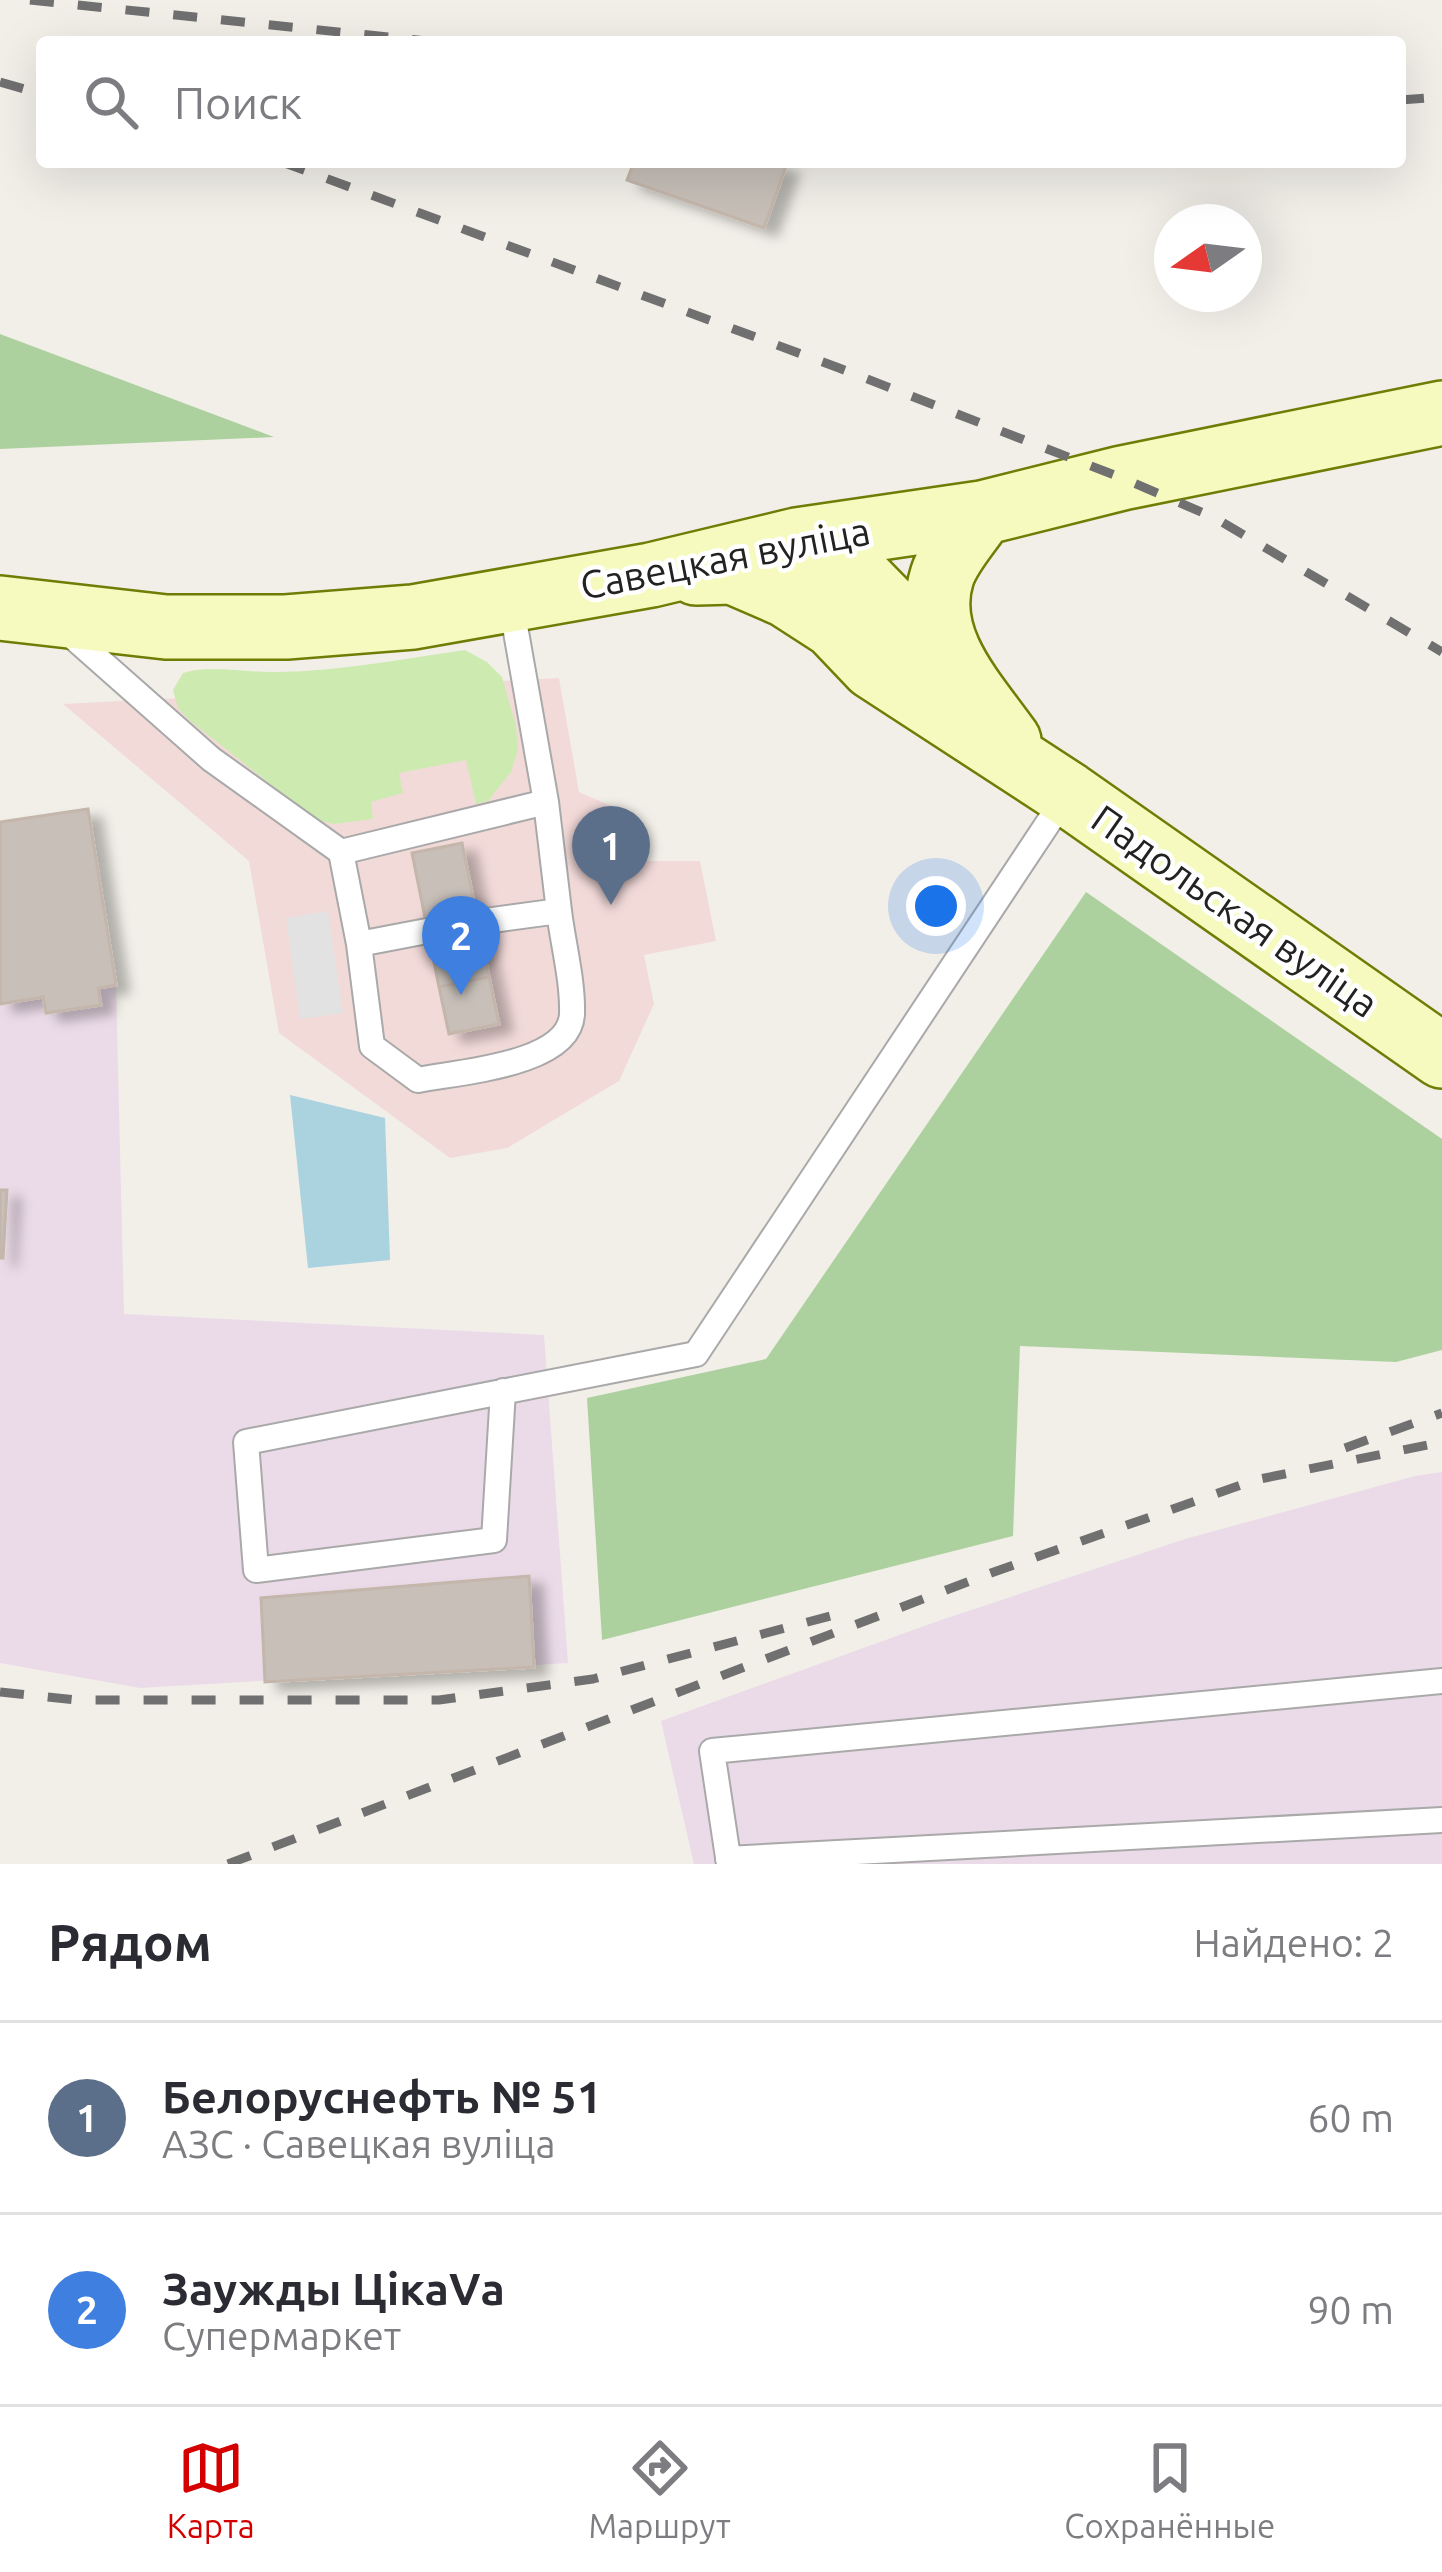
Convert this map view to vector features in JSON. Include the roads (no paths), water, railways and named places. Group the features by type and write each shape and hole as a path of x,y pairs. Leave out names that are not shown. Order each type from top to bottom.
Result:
{"main road":[{"name":"Савецкая вуліца","path":"25,612 166,627 286,626 413,616 651,575 822,552 903,525 982,513 1122,478 1442,413"},
{"name":"Падольская вуліца","path":"982,513 942,573 935,618 958,670 1048,780"},
{"path":"822,552 982,703"},
{"path":"822,552 854,634 873,667"},
{"name":"Падольская вуліца","path":"651,575 733,572 786,595 834,626 873,667 1048,780 1442,1056"}],"lane":[{"path":"25,612 211,759 340,852 359,944 372,1046 418,1079 527,1058 560,1043 573,1018 546,802 510,598"},
{"path":"503,1391 494,1540 256,1570 246,1442 503,1391 696,1354 1048,780"},
{"path":"340,852 546,802"},
{"path":"478,922 560,911"},
{"path":"359,944 428,931"},
{"path":"1442,1681 712,1751 728,1862 1442,1820"}],"water":[{"path":"290,1095 385,1118 390,1260 308,1268"}],"railway":[{"path":"30,0 378,36"},
{"path":"0,82 36,92"},
{"path":"1406,100 1442,97"},
{"path":"298,168 1122,478 1215,518 1442,652"},
{"path":"1345,1448 1442,1413"},
{"path":"228,1864 991,1573 1255,1480 1442,1442"},
{"path":"0,1692 76,1700 439,1700 593,1679 853,1610"}],"place":[{"name":"Белоруснефть № 51","path":"611,905"},
{"name":"Заужды ЦікаVа","path":"461,995"}]}
